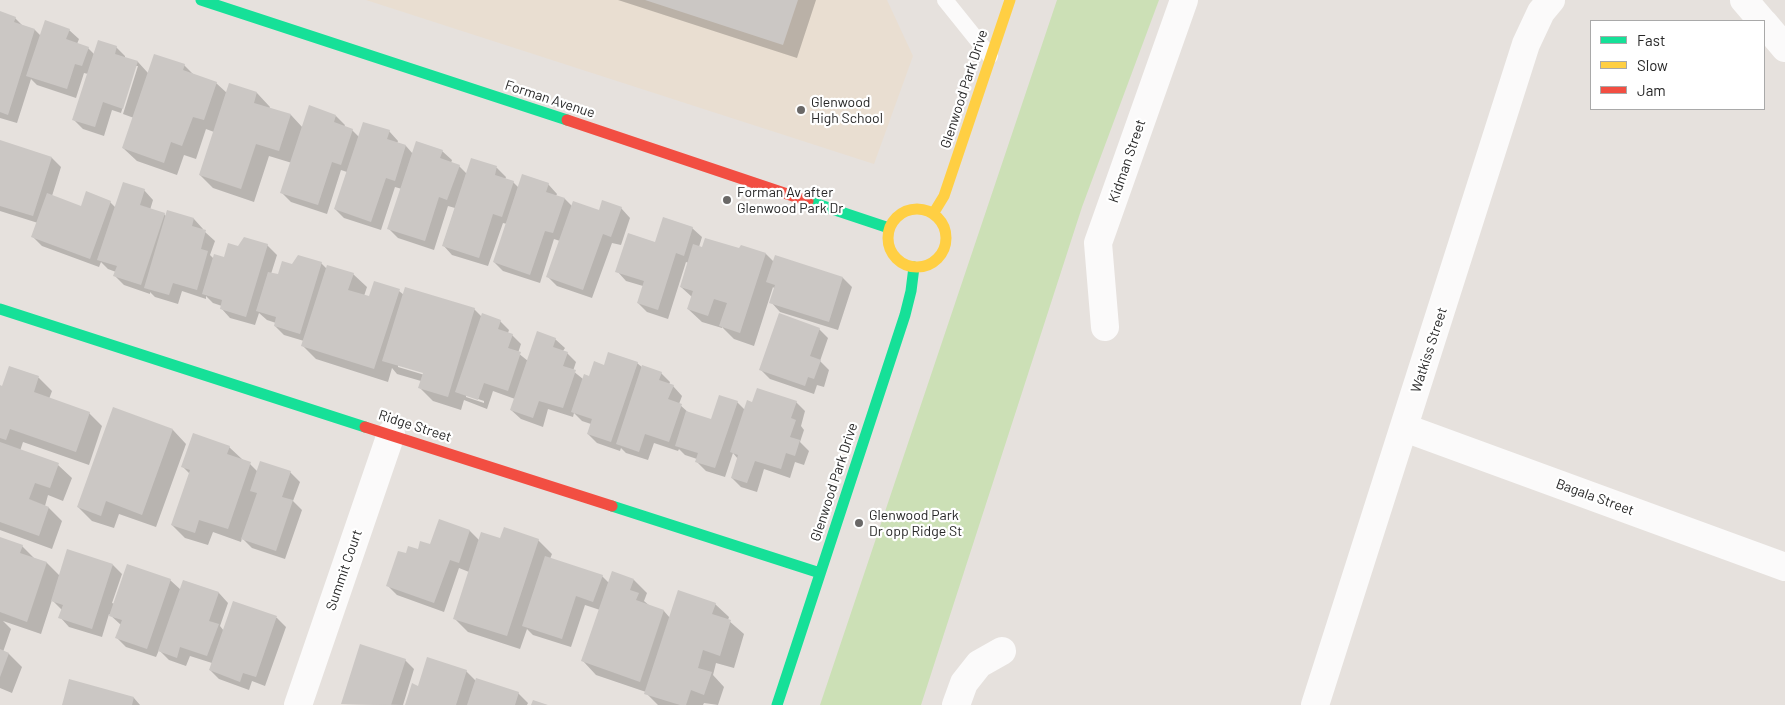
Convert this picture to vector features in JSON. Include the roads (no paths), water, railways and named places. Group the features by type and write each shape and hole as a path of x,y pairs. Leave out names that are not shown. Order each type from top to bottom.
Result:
{"street":[{"name":"Forman Avenue","path":"201,0 889,228"},
{"name":"Glenwood Park Drive","path":"933,214 944,196 1010,0"},
{"name":"Kidman Street","path":"1105,326 1098,244 1184,0"},
{"name":"Watkiss Street","path":"1315,705 1405,428 1526,44 1541,12 1551,0"},
{"path":"1744,0 1761,20"},
{"path":"1765,24 1785,48"},
{"path":"908,210 925,210 933,214 940,221 946,238 944,248 940,256 933,262 924,266 914,267 898,260 892,254 888,237 889,228 893,220 900,214 908,210"},
{"name":"Glenwood Park Drive","path":"777,705 905,315 914,267"},
{"name":"Ridge Street","path":"0,308 820,573"},
{"name":"Bagala Street","path":"1405,428 1785,567"},
{"name":"Summit Court","path":"298,705 391,434"},
{"path":"956,705 964,683 979,664 1002,651"}],"lane":[{"path":"945,0 990,56"}],"place":[{"name":"Glenwood High School","path":"801,110"},
{"name":"Forman Av after Glenwood Park Dr","path":"727,200"},
{"name":"Glenwood Park Dr opp Ridge St","path":"859,523"}]}
